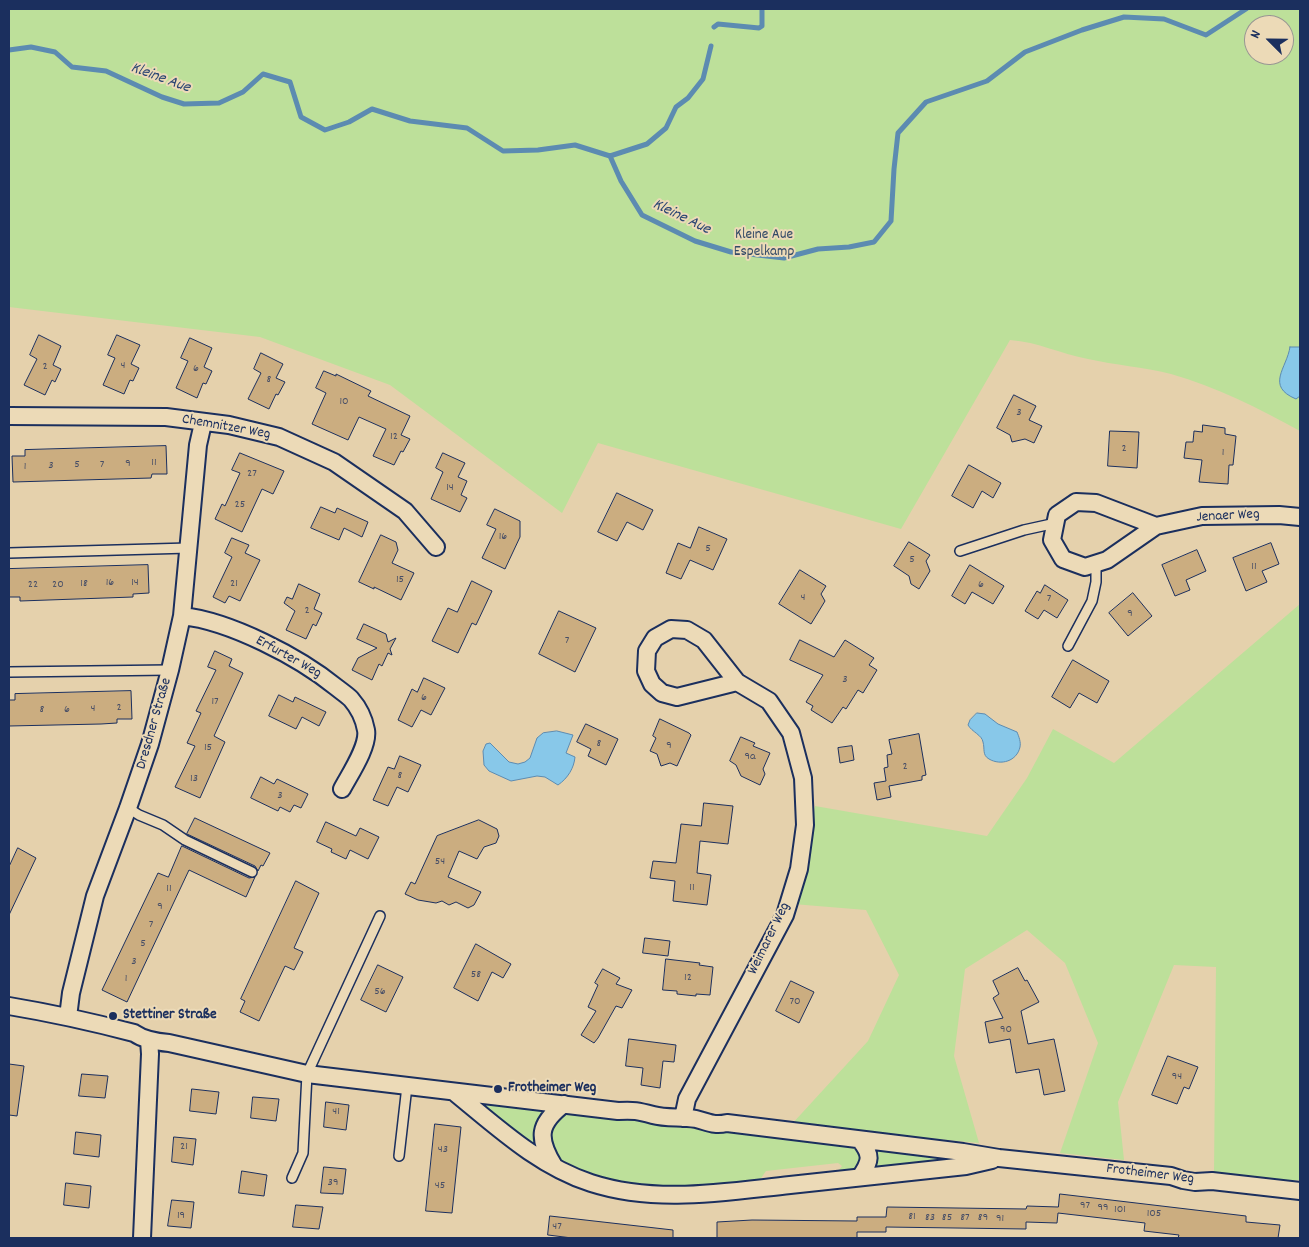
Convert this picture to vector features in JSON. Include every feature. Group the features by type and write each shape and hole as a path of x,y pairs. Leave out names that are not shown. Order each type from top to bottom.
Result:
{"street":[{"name":"Chemnitzer Weg","path":"9,416 166,417 229,425 278,437 334,462 405,511 436,547"},
{"name":"Dresdner Straße","path":"68,1017 71,993 95,896 150,744 170,670 182,616 198,446 203,423"},
{"path":"1096,564 1085,567 1063,559 1052,540 1057,515 1076,502 1096,503 1156,526"},
{"name":"Jenaer Weg","path":"1096,564 1106,560 1156,526 1202,516 1278,515 1300,517"},
{"name":"Erfurter Weg","path":"182,616 212,621 258,640 318,672 351,699 362,717 367,731 365,745 342,789"},
{"name":"Weimarer Weg","path":"683,1118 687,1099 784,914 799,869 805,825 803,778 791,733 769,701 737,682 704,640 687,630 671,629 655,638 647,651 646,671 652,684 662,693 678,697 737,682"},
{"name":"Frotheimer Weg","path":"9,1006 68,1017 134,1033 149,1040 307,1074 454,1092 618,1110 643,1111 654,1115 698,1120 708,1124 718,1125 727,1123 999,1158 1171,1176 1195,1182 1212,1181 1300,1191"},
{"path":"142,1238 149,1040"},
{"name":"Frotheimer Weg","path":"454,1092 520,1147 554,1166 591,1183 635,1193 690,1196 966,1166 999,1158"},
{"path":"554,1166 546,1153 543,1141 544,1128 547,1119 564,1104"},
{"path":"860,1140 869,1152 869,1160 860,1177"}],"lane":[{"path":"960,551 1024,530 1056,523"},
{"path":"9,553 189,548"},
{"path":"1068,646 1092,601 1096,582 1096,564"},
{"path":"9,672 170,670"},
{"path":"128,808 185,840 252,872"},
{"path":"292,1178 304,1153 307,1074 380,916"},
{"path":"399,1156 407,1086"}],"green space":[{"name":"Kleine Aue Espelkamp","path":"9,9 1300,9 1300,431 1237,399 1188,379 1161,372 1078,357 1030,343 1010,340 901,529 598,443 562,513 390,385 260,337 9,307"},
{"path":"1300,604 1300,1180 1285,1181 1214,1172 1216,967 1174,965 1118,1102 1124,1160 1060,1153 1098,1043 1065,963 1027,930 965,969 954,1056 979,1143 791,1125 868,1041 899,975 866,910 793,904 803,870 815,806 987,836 1027,778 1053,729 1114,763"},
{"path":"475,1102 549,1112 541,1153"},
{"path":"565,1112 860,1149 861,1157 853,1171 835,1175 842,1166 838,1163 766,1171 757,1184 713,1189 708,1184 660,1186 631,1184 557,1162 549,1144 549,1126"},
{"path":"871,1147 953,1160 871,1173"}],"water":[{"path":"1290,347 1300,347 1300,396 1296,399 1287,394 1280,382 1280,376"},
{"path":"977,713 985,714 998,724 1017,732 1020,747 1016,756 1008,761 998,762 985,756 982,740 968,725"},
{"path":"557,731 573,735 566,753 575,757 570,772 558,785 545,777 537,776 511,781 489,771 484,765 483,751 486,744 490,743 509,762 518,764 530,758 537,738 543,733"}],"building":[{"path":"39,335 61,346 53,365 61,369 55,382 52,380 45,395 24,385 37,359 30,355"},
{"path":"117,335 140,345 131,364 139,368 133,381 130,380 124,394 103,385 115,358 108,355"},
{"path":"190,338 212,348 204,367 212,371 206,384 203,383 197,398 176,388 188,361 181,358"},
{"path":"261,353 283,364 276,378 285,382 278,395 276,394 269,409 248,399 261,373 254,369"},
{"path":"324,371 336,376 336,374 371,391 368,396 410,416 401,435 410,439 394,465 373,456 386,429 359,417 348,440 312,424 326,393 316,388"},
{"path":"1014,395 1036,406 1029,420 1042,426 1034,443 1025,439 1012,442 1010,435 997,428"},
{"path":"1203,425 1225,428 1225,434 1236,436 1233,465 1229,465 1228,484 1199,482 1202,460 1184,458 1186,442 1193,442 1194,431 1202,432"},
{"path":"1110,431 1139,432 1137,468 1108,466"},
{"path":"166,446 167,474 152,474 151,478 13,482 12,456 25,456 25,450"},
{"path":"240,453 284,471 273,494 262,489 242,532 215,519 222,504 225,506 240,473 232,470"},
{"path":"443,453 465,463 458,477 467,481 461,495 467,498 460,512 431,499 443,472 436,468"},
{"path":"969,465 1001,483 993,498 982,491 973,508 952,496"},
{"path":"617,493 653,510 643,530 627,522 617,541 598,532"},
{"path":"321,507 335,513 337,508 368,522 362,537 344,528 339,540 311,528"},
{"path":"495,509 520,521 520,537 505,569 482,558 496,529 487,525"},
{"path":"699,527 727,539 713,570 690,560 681,579 666,573 678,543 690,548"},
{"path":"381,535 396,542 398,550 392,563 414,573 401,600 359,582"},
{"path":"232,538 249,545 245,553 260,560 240,601 229,596 225,603 213,597 232,557 225,553"},
{"path":"909,542 930,555 926,561 930,571 919,589 911,584 909,576 894,566"},
{"path":"1271,543 1279,564 1262,571 1267,582 1246,591 1233,558"},
{"path":"1197,550 1206,571 1186,580 1190,590 1175,596 1162,565"},
{"path":"148,565 149,593 133,594 133,597 20,601 20,597 9,597 9,569"},
{"path":"970,565 1004,586 993,604 972,592 965,604 952,596"},
{"path":"800,570 826,586 821,594 825,601 811,624 779,604"},
{"path":"472,581 492,591 476,625 472,623 458,653 432,641 448,608 457,612"},
{"path":"299,584 320,594 314,609 322,613 316,626 313,624 306,639 286,630 295,611 284,603 287,597 292,599"},
{"path":"1045,585 1068,600 1057,618 1044,610 1038,619 1025,611 1037,591 1040,593"},
{"path":"1133,593 1152,616 1128,636 1109,613"},
{"path":"559,611 596,628 575,672 539,654"},
{"path":"364,624 386,634 388,642 396,638 390,649 392,655 388,653 382,666 379,664 372,680 352,670 358,658 377,648 357,639"},
{"path":"800,640 834,657 845,640 874,658 869,665 877,670 863,693 858,690 846,709 843,707 832,723 811,710 813,706 806,702 823,675 790,660"},
{"path":"215,651 232,659 229,666 243,673 214,736 225,742 200,798 175,787 195,746 187,743 201,713 196,711 216,670 208,667"},
{"path":"1073,660 1109,681 1097,703 1079,693 1070,708 1052,697"},
{"path":"424,678 445,688 431,715 421,710 412,727 398,720 412,689 417,692"},
{"path":"131,691 132,719 117,719 117,723 101,724 9,726 9,700 15,700 15,694"},
{"path":"279,695 293,702 295,697 326,712 319,726 302,717 296,729 269,716"},
{"path":"660,719 691,735 677,766 670,763 661,766 657,754 650,751 656,738 653,736"},
{"path":"586,724 618,739 606,765 588,756 591,749 577,742"},
{"path":"919,734 926,775 922,776 922,780 889,786 891,797 877,800 874,783 886,781 884,768 888,767 887,755 892,754 889,740"},
{"path":"741,737 755,743 753,746 770,753 763,769 765,774 760,785 741,776 736,765 730,761"},
{"path":"852,746 854,760 840,763 838,748"},
{"path":"400,756 421,765 408,792 397,787 388,806 373,800 388,767 394,769"},
{"path":"261,777 274,784 277,779 308,794 301,808 294,805 290,812 280,807 278,811 251,798"},
{"path":"704,803 733,806 728,844 700,841 697,873 711,875 707,905 673,901 675,881 650,878 653,861 676,863 681,824 701,826"},
{"path":"195,818 270,853 263,866 261,865 258,871 255,866 187,834"},
{"path":"479,820 497,829 499,836 496,843 484,847 477,859 459,851 448,877 481,892 474,905 468,908 456,902 449,905 442,901 436,903 418,900 405,894 411,882 415,884 437,836"},
{"path":"326,822 356,836 360,828 379,837 368,859 350,850 346,859 331,852 332,849 317,842"},
{"path":"182,846 249,878 255,877 246,897 189,870 127,1002 102,990 158,873 168,877"},
{"path":"18,848 36,858 9,915 9,867"},
{"path":"296,881 319,893 294,948 303,952 294,970 285,966 259,1021 240,1012 245,1001 241,999"},
{"path":"645,938 670,941 668,956 643,953"},
{"path":"476,944 511,964 503,978 492,972 478,1001 454,988"},
{"path":"666,959 700,963 699,965 713,967 710,995 677,994 677,991 663,990"},
{"path":"378,965 403,977 386,1012 361,1000"},
{"path":"1018,968 1039,1002 1021,1011 1028,1044 1054,1039 1065,1091 1044,1095 1039,1069 1016,1073 1010,1039 989,1043 985,1022 1003,1018 993,998 999,994 993,981"},
{"path":"603,969 620,978 616,984 632,990 622,1008 616,1006 594,1043 581,1035 596,1011 588,1007 598,985 595,983"},
{"path":"791,981 814,992 799,1023 776,1011"},
{"path":"629,1039 676,1045 674,1062 663,1061 660,1088 641,1085 643,1068 626,1066"},
{"path":"1168,1056 1198,1067 1189,1089 1184,1087 1177,1104 1152,1095"},
{"path":"9,1064 24,1066 17,1116 9,1115"},
{"path":"82,1074 108,1076 105,1098 79,1096"},
{"path":"192,1089 219,1092 216,1114 190,1111"},
{"path":"253,1097 279,1099 276,1121 251,1118"},
{"path":"326,1102 349,1105 346,1130 324,1127"},
{"path":"435,1124 461,1127 452,1213 426,1211"},
{"path":"76,1132 101,1135 99,1157 74,1154"},
{"path":"174,1137 196,1139 193,1165 172,1162"},
{"path":"324,1167 346,1169 343,1194 321,1193"},
{"path":"242,1171 267,1175 264,1196 239,1193"},
{"path":"66,1183 91,1186 89,1208 64,1205"},
{"path":"1060,1194 1246,1216 1246,1222 1280,1225 1278,1238 1178,1238 1179,1235 1144,1231 1145,1223 1058,1213 1057,1223 1026,1222 1026,1229 886,1227 886,1232 857,1232 857,1238 717,1238 717,1222 752,1220 857,1221 857,1217 886,1217 887,1207 1026,1209 1027,1206 1058,1207"},
{"path":"172,1200 194,1202 191,1228 168,1226"},
{"path":"296,1205 323,1207 319,1229 293,1227"},
{"path":"550,1216 673,1230 673,1238 572,1238 548,1235"}],"waterway":[{"path":"714,27 718,24 759,28 762,26 762,9"},
{"name":"Kleine Aue","path":"9,50 31,47 55,52 72,67 106,71 162,97 184,104 219,103 243,92 263,74 290,82 301,117 325,130 349,122 372,109 410,121 467,128 503,151 538,150 575,145 610,156 621,181 642,215 695,241 731,252 784,258 818,249 849,247 874,242 891,221 898,133 926,102 987,81 1025,52 1082,30 1124,17 1164,19 1206,35 1246,9"},
{"path":"610,156 647,144 666,128 676,107 688,98 703,79 711,46"}],"place":[{"name":"Stettiner Straße","path":"113,1016"},
{"name":"Frotheimer Weg","path":"498,1089"}]}
